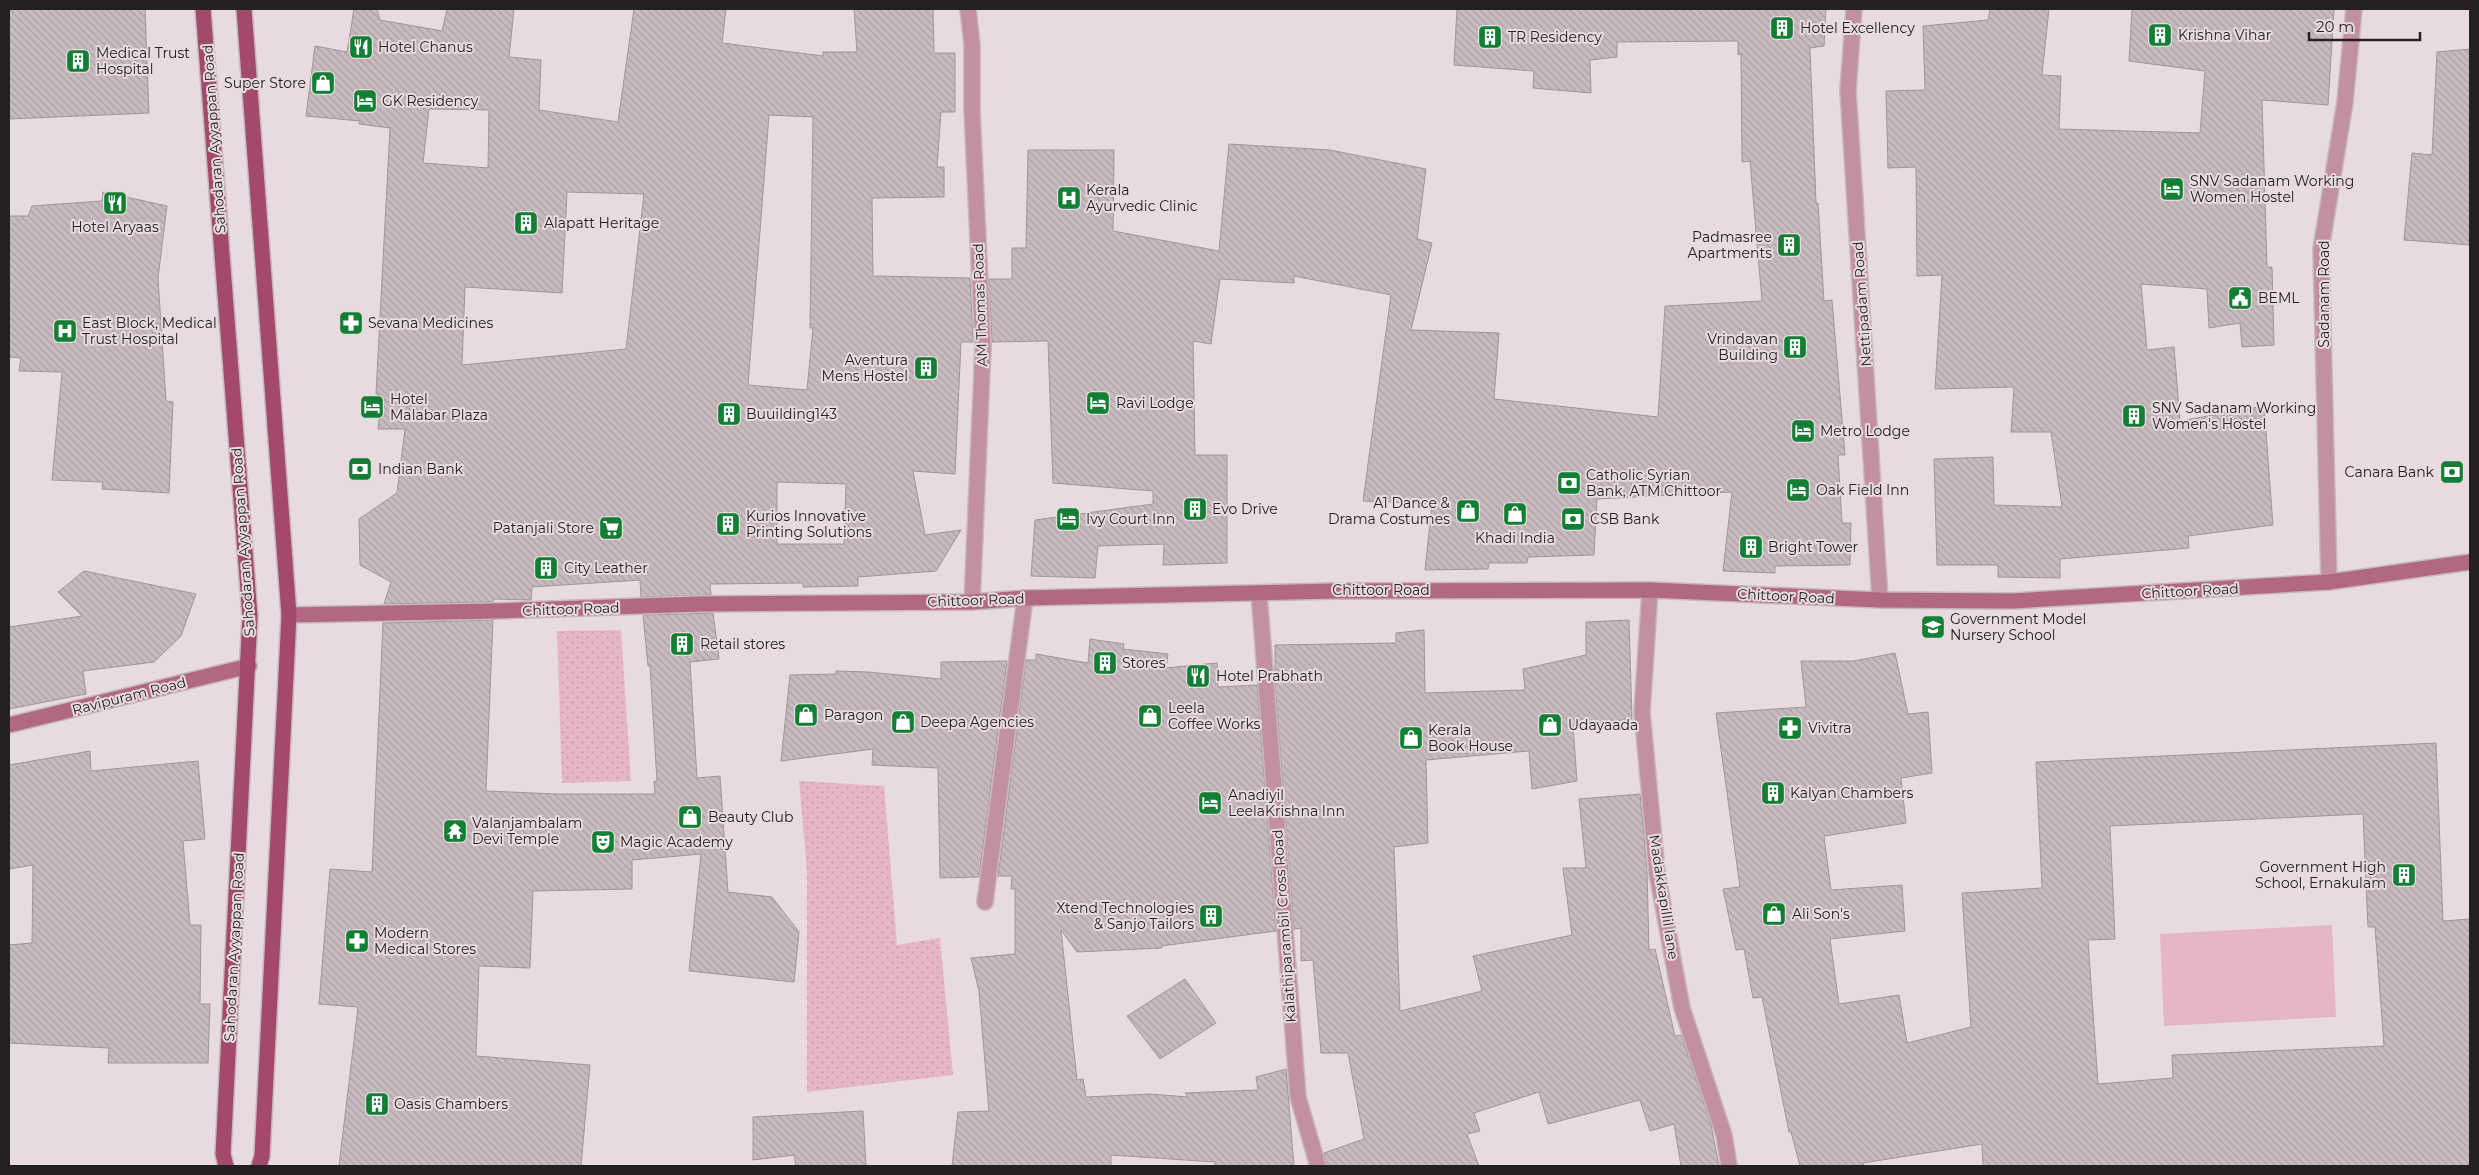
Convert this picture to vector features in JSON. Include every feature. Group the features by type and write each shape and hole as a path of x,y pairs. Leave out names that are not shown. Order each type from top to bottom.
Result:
{"main road":[{"name":"Sahodaran Ayyappan Road","path":"204,9 250,616 249,666 223,1154 226,1166"},
{"path":"244,9 289,615 262,1156 259,1166"},
{"name":"Chittoor Road","path":"289,615 700,604 972,602 1025,598 1258,593 1650,590 1880,600 2013,601 2329,582 2470,562"},
{"name":"Ravipuram Road","path":"9,725 249,666"}],"street":[{"name":"AM Thomas Road","path":"968,9 972,44 972,110 983,347 972,602"},
{"name":"Nettipadam Road","path":"1854,9 1848,90 1880,600"},
{"name":"Sadanam Road","path":"2329,582 2321,248 2345,102 2354,9"},
{"name":"Madakkapillil lane","path":"1650,590 1642,712 1657,873 1682,1008 1724,1135 1730,1166"},
{"name":"Kalathiparambil Cross Road","path":"1258,593 1298,1097 1318,1166"},
{"path":"985,902 1025,598"}],"shaded area":[{"path":"621,630 631,781 562,783 557,631"},
{"path":"799,781 884,786 897,945 940,938 953,1075 807,1092 807,871"},
{"path":"2332,925 2336,1017 2164,1026 2160,934"}],"building":[{"name":"Medical Trust Hospital","path":"9,9 145,9 149,113 9,119"},
{"path":"354,9 377,9 380,20 442,31 447,9 514,9 509,57 541,60 539,110 618,122 634,9 726,9 722,43 823,56 823,52 857,52 854,9 933,9 934,53 955,53 955,112 941,112 937,167 944,167 944,197 872,198 873,276 970,278 973,342 961,342 955,474 913,471 925,535 961,530 936,571 858,577 858,586 803,587 803,583 710,584 711,595 641,597 640,580 532,587 531,600 494,599 493,602 384,604 391,582 360,565 359,519 397,493 405,429 378,429 382,395 376,394 390,128 359,124 360,121 306,116 315,46 347,52","holes":["429,109 489,110 488,168 423,163","769,115 813,117 810,328 813,328 807,390 748,385","567,192 644,194 626,349 462,365 465,287 562,293","777,482 846,484 844,544 777,544"]},
{"path":"1457,9 1826,9 1824,46 1810,48 1816,203 1818,203 1824,301 1832,300 1845,455 1838,455 1842,523 1851,523 1850,565 1775,566 1775,573 1723,571 1732,492 1597,499 1594,555 1528,557 1527,563 1489,563 1488,569 1425,570 1432,504 1363,501 1391,295 1294,276 1294,283 1220,279 1211,344 1193,341 1195,455 1227,455 1227,563 1163,565 1164,544 1098,546 1095,578 1031,576 1035,520 1153,504 1153,491 1053,483 1048,341 992,342 989,279 1012,279 1012,248 1026,248 1028,150 1114,150 1113,231 1219,251 1229,144 1330,150 1426,169 1417,239 1432,243 1411,330 1499,333 1494,399 1658,417 1665,306 1762,301 1750,161 1742,162 1741,54 1738,55 1738,41 1617,42 1617,57 1590,60 1591,93 1533,88 1534,71 1454,65"},
{"path":"1990,9 2049,9 2042,75 2061,76 2059,129 2200,133 2205,71 2129,61 2132,9 2334,9 2328,105 2262,100 2267,267 2272,267 2274,345 2242,347 2240,323 2209,328 2207,289 2141,284 2147,350 2174,347 2180,421 2264,406 2273,525 2188,536 2189,548 2060,559 2060,578 1998,577 1998,565 1937,565 1934,459 1993,457 1994,505 2062,507 2051,432 2011,432 2014,387 1935,389 1942,275 1917,276 1916,167 1888,168 1886,91 1925,90 1923,26 1988,20"},
{"path":"2470,49 2470,245 2404,240 2412,153 2432,155 2437,52"},
{"path":"103,192 167,206 158,278 166,401 173,402 169,493 102,489 103,482 52,480 62,372 19,371 21,358 9,357 9,216 28,216 32,206 102,201"},
{"path":"84,571 196,594 181,636 154,662 83,671 86,694 9,709 9,627 82,616 58,592"},
{"path":"713,613 719,659 690,662 697,778 720,776 728,892 772,897 799,932 794,982 689,971 701,854 632,860 632,889 533,891 530,968 479,966 476,1056 590,1065 581,1166 339,1166 358,1007 319,1004 330,869 372,872 383,623 493,620 486,791 557,794 655,794 654,781 657,781 650,666 648,666 643,615"},
{"path":"1629,620 1632,719 1573,725 1577,781 1532,789 1529,751 1426,760 1428,843 1394,847 1400,1011 1482,991 1473,956 1572,935 1563,868 1586,868 1579,799 1640,794 1647,872 1649,950 1655,949 1675,1036 1681,1035 1711,1125 1719,1166 1681,1166 1674,1124 1650,1131 1640,1100 1548,1124 1539,1092 1474,1113 1480,1131 1467,1134 1479,1166 1327,1166 1324,1153 1364,1139 1348,1053 1321,1053 1313,960 1301,961 1301,928 1294,929 1275,684 1275,645 1396,643 1396,633 1424,630 1425,693 1525,690 1523,669 1586,655 1586,622"},
{"path":"1090,639 1124,644 1123,649 1168,654 1166,668 1217,663 1218,687 1257,685 1276,931 1161,946 1162,948 1077,952 1061,930 1077,1080 1083,1079 1086,1097 1150,1094 1188,1097 1185,1093 1258,1090 1256,1077 1286,1069 1294,1166 1215,1166 1215,1162 1111,1155 1111,1166 952,1166 958,1112 989,1111 979,991 971,958 1015,954 1015,889 1011,889 1012,876 998,876 1026,660 1036,660 1036,654 1088,663"},
{"path":"1895,653 1908,714 1928,712 1932,773 1901,778 1906,823 1824,836 1831,890 1902,885 1905,931 1830,939 1839,1004 1899,995 1907,1043 1971,1027 1962,893 2042,888 2036,762 2436,743 2443,921 2470,919 2470,1166 1983,1166 1982,1144 1863,1163 1864,1166 1800,1166 1791,1132 1789,1132 1762,997 1753,998 1744,949 1736,950 1723,889 1740,887 1716,713 1806,707 1801,661 1854,661","holes":["2363,814 2368,927 2375,927 2384,1046 2172,1055 2173,1078 2098,1084 2088,940 2115,939 2110,826"]},
{"path":"1007,661 979,877 940,878 938,768 872,765 873,749 781,761 790,675 836,674 836,671 941,679 941,662"},
{"path":"90,751 91,771 198,761 205,839 183,841 190,925 201,925 200,1004 210,1004 208,1063 108,1063 109,1048 9,1043 9,945 32,943 33,865 9,869 9,765"},
{"path":"1185,979 1216,1023 1160,1059 1127,1016"},
{"path":"863,1111 866,1166 796,1166 794,1155 753,1160 753,1117"}],"place":[{"name":"Hotel Excellency","path":"1782,28"},
{"name":"Krishna Vihar","path":"2160,35"},
{"name":"TR Residency","path":"1490,37"},
{"name":"Hotel Chanus","path":"361,47"},
{"name":"Medical Trust Hospital","path":"78,61"},
{"name":"Super Store","path":"323,83"},
{"name":"GK Residency","path":"365,101"},
{"name":"SNV Sadanam Working Women Hostel","path":"2172,189"},
{"name":"Kerala Ayurvedic Clinic","path":"1069,198"},
{"name":"Hotel Aryaas","path":"115,203"},
{"name":"Alapatt Heritage","path":"526,223"},
{"name":"Padmasree Apartments","path":"1789,245"},
{"name":"BEML","path":"2240,298"},
{"name":"Sevana Medicines","path":"351,323"},
{"name":"East Block, Medical Trust Hospital","path":"65,331"},
{"name":"Vrindavan Building","path":"1795,347"},
{"name":"Aventura Mens Hostel","path":"926,368"},
{"name":"Ravi Lodge","path":"1098,403"},
{"name":"Hotel Malabar Plaza","path":"372,407"},
{"name":"Buuilding143","path":"729,414"},
{"name":"SNV Sadanam Working Women's Hostel","path":"2134,416"},
{"name":"Metro Lodge","path":"1803,431"},
{"name":"Indian Bank","path":"360,469"},
{"name":"Canara Bank","path":"2452,472"},
{"name":"Catholic Syrian Bank, ATM Chittoor","path":"1569,483"},
{"name":"Oak Field Inn","path":"1798,490"},
{"name":"Evo Drive","path":"1195,509"},
{"name":"A1 Dance & Drama Costumes","path":"1468,511"},
{"name":"Khadi India","path":"1515,514"},
{"name":"Ivy Court Inn","path":"1068,519"},
{"name":"CSB Bank","path":"1573,519"},
{"name":"Kurios Innovative Printing Solutions","path":"728,524"},
{"name":"Patanjali Store","path":"611,528"},
{"name":"Bright Tower","path":"1751,547"},
{"name":"City Leather","path":"546,568"},
{"name":"Government Model Nursery School","path":"1933,627"},
{"name":"Retail stores","path":"682,644"},
{"name":"Stores","path":"1105,663"},
{"name":"Hotel Prabhath","path":"1198,676"},
{"name":"Paragon","path":"806,715"},
{"name":"Leela Coffee Works","path":"1150,716"},
{"name":"Deepa Agencies","path":"903,722"},
{"name":"Udayaada","path":"1550,725"},
{"name":"Vivitra","path":"1790,728"},
{"name":"Kerala Book House","path":"1411,738"},
{"name":"Kalyan Chambers","path":"1773,793"},
{"name":"Anadiyil LeelaKrishna Inn","path":"1210,803"},
{"name":"Beauty Club","path":"690,817"},
{"name":"Valanjambalam Devi Temple","path":"455,831"},
{"name":"Magic Academy","path":"603,842"},
{"name":"Government High School, Ernakulam","path":"2404,875"},
{"name":"Ali Son's","path":"1774,914"},
{"name":"Xtend Technologies & Sanjo Tailors","path":"1211,916"},
{"name":"Modern Medical Stores","path":"357,941"},
{"name":"Oasis Chambers","path":"377,1104"}]}
